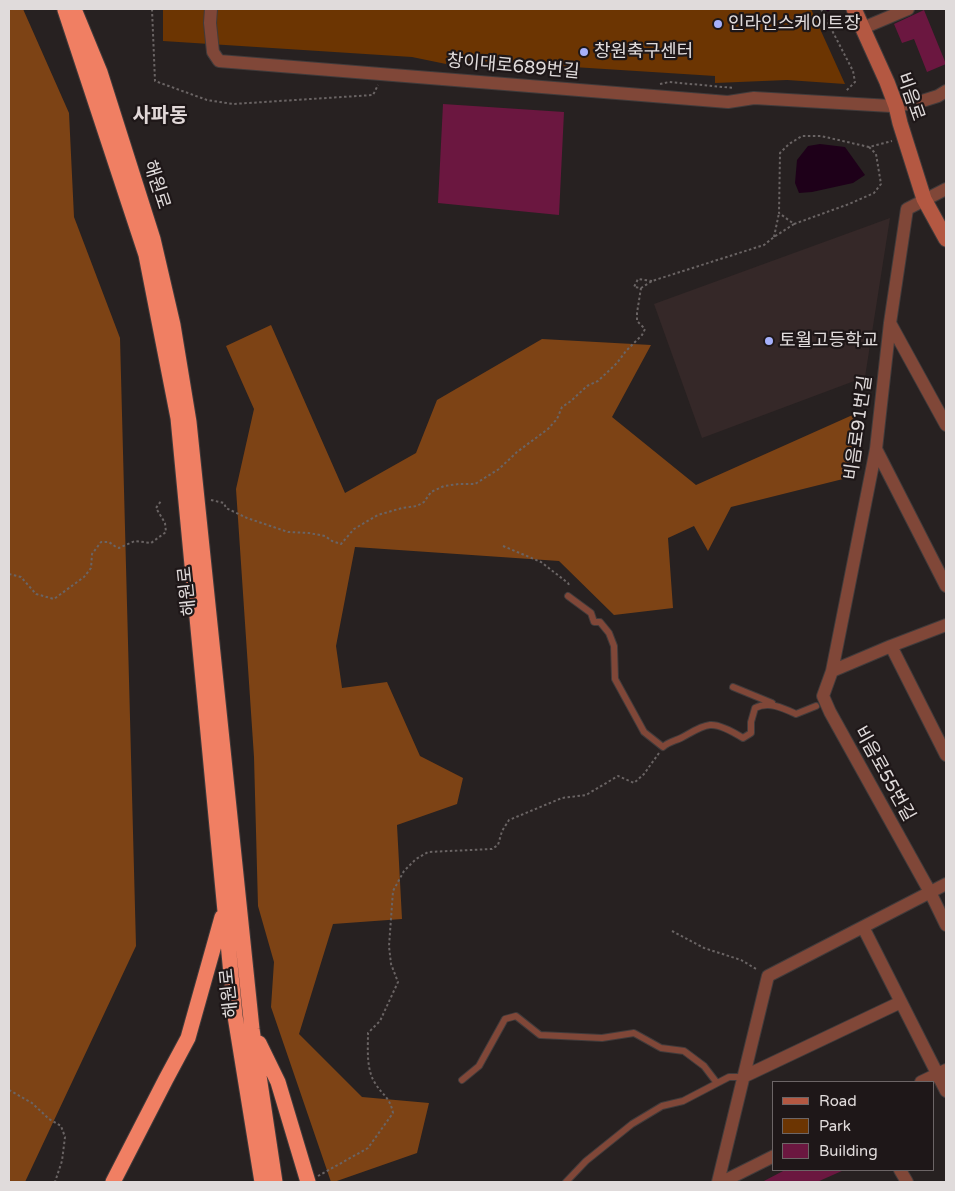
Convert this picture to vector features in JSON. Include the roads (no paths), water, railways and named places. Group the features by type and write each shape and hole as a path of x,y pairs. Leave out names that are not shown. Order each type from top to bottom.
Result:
{"highway":[{"name":"해원로","path":"64,9 146,255 178,418 235,1016 262,1182"},
{"name":"해원로","path":"74,9 100,72 150,230 173,325 189,422 252,1030 275,1182"},
{"path":"114,1182 188,1038 224,908"},
{"path":"252,1030 278,1082 308,1182"}],"street":[{"name":"창이대로689번길","path":"211,9 210,23 213,52 219,61 728,102 754,98 896,106 916,103 938,96 946,91"},
{"name":"비음로","path":"854,9 896,106 924,199 946,239"},
{"path":"863,28 908,9"},
{"path":"924,199 946,189"},
{"name":"비음로91번길","path":"832,670 876,449 890,323 907,209 924,199"},
{"path":"890,323 943,409 946,425"},
{"path":"876,449 946,586"},
{"path":"832,670 946,625"},
{"path":"891,646 946,755"},
{"name":"비음로55번길","path":"832,670 823,696 830,712 930,892 946,926"},
{"path":"816,706 830,712"},
{"path":"718,1182 768,976 946,884"},
{"path":"863,927 901,1002 942,1072 946,1091"},
{"path":"743,1077 901,1002"},
{"path":"923,1081 942,1072"},
{"path":"722,1182 772,1157"}],"lane":[{"path":"568,596 591,613 594,622 600,622 609,633 614,646 615,679 644,732 663,747 667,743 676,741 711,725 729,730 743,738 751,733 750,722 755,708 762,704 780,707"},
{"path":"733,687 796,714 816,706"},
{"path":"462,1080 479,1066 505,1019 516,1016 540,1035 602,1038 634,1033 661,1048 684,1051 704,1066 717,1083"},
{"path":"566,1182 586,1161 632,1124 662,1106 683,1101 729,1077 743,1077"}],"place":[{"name":"인라인스케이트장","path":"718,24"},
{"name":"창원축구센터","path":"584,52"},
{"name":"토월고등학교","path":"769,341"}],"district":[{"name":"사파동","path":"160,117"}]}
